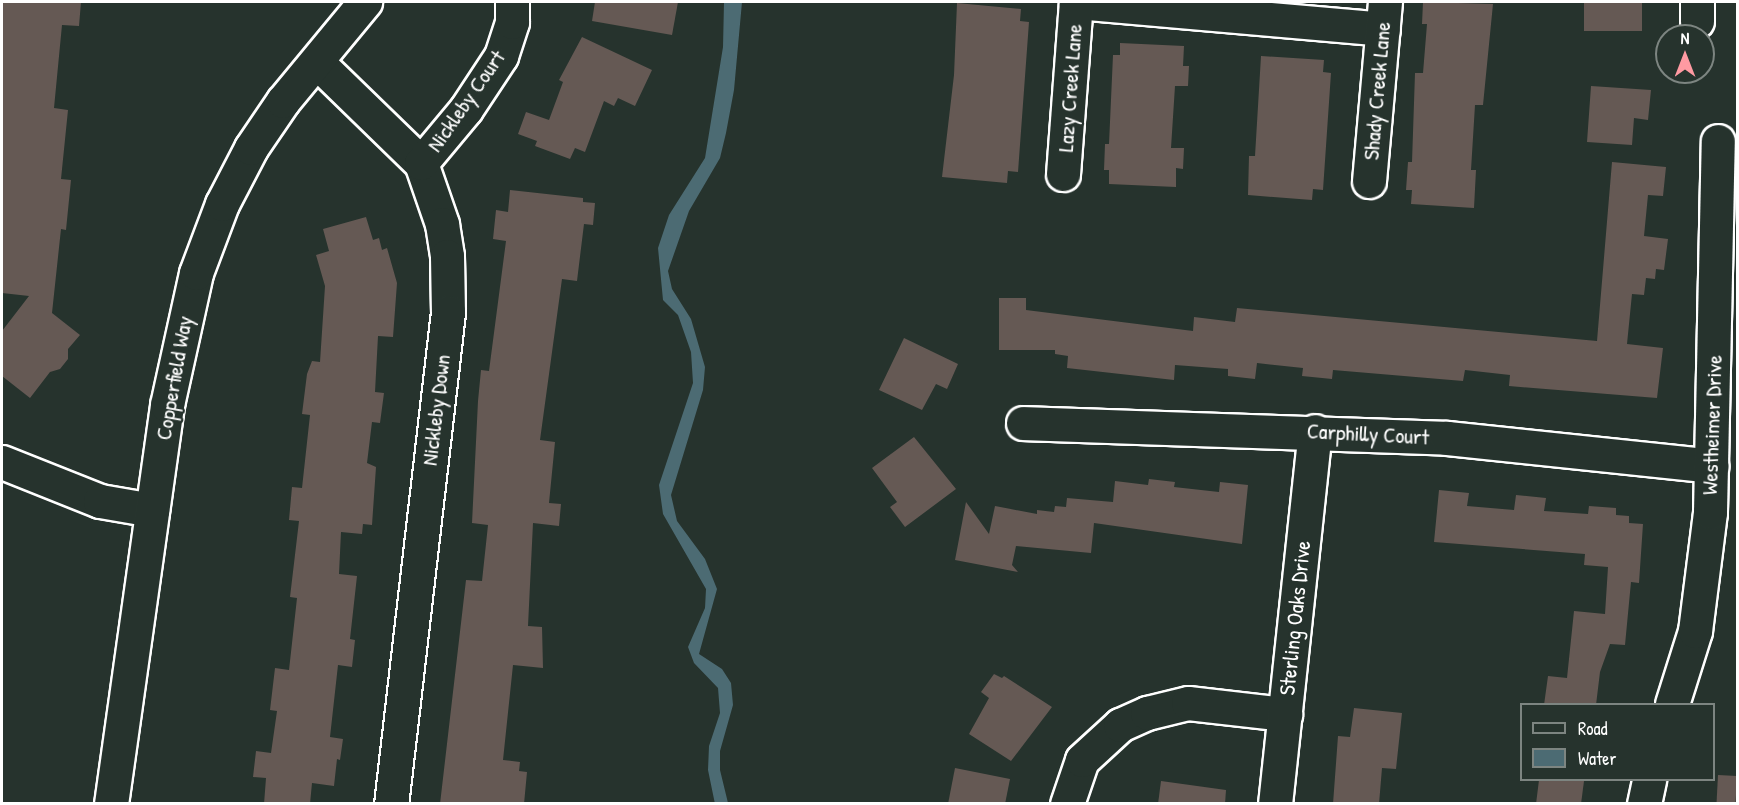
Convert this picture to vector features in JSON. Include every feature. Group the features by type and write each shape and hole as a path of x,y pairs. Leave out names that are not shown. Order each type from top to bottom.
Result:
{"street":[{"name":"Copperfield Way","path":"111,804 152,510 179,339 196,273 222,204 251,148 283,101 318,63 365,2"},
{"name":"Nickleby Court","path":"421,163 496,65 508,39 513,2"},
{"path":"1076,2 1384,15"},
{"name":"Lazy Creek Lane","path":"1063,174 1076,2"},
{"name":"Shady Creek Lane","path":"1369,181 1384,15"},
{"name":"Nickleby Down","path":"318,63 421,163 444,232 448,312 391,804"},
{"name":"Westheimer Drive","path":"1673,703 1695,631 1712,466 1718,141"},
{"name":"Carphilly Court","path":"1023,423 1315,431 1513,443 1712,466"},
{"name":"Sterling Oaks Drive","path":"1275,804 1315,431"},
{"path":"2,462 100,501 152,510"},
{"path":"1067,804 1083,760 1120,726 1147,713 1188,703 1285,714"},
{"path":"1644,804 1649,781"}],"water":[{"path":"724,2 742,2 734,90 726,133 720,158 689,211 668,271 672,289 691,319 705,367 703,390 671,495 677,521 705,559 717,589 699,654 722,669 731,683 733,705 720,751 720,770 728,803 715,804 708,770 709,746 720,713 718,688 694,663 688,647 705,608 706,589 663,514 659,485 693,383 691,352 678,315 663,300 658,248 669,215 705,158 723,47"}],"building":[{"path":"2,2 81,2 79,26 62,25 54,108 68,110 61,179 71,180 66,230 61,229 52,313 80,335 68,349 68,359 60,369 50,372 30,398 2,376 2,331 29,296 2,293"},
{"path":"595,2 678,2 672,35 592,21"},
{"path":"1423,2 1493,4 1483,105 1475,105 1471,170 1476,170 1474,208 1411,204 1412,190 1406,190 1408,162 1412,162 1415,73 1423,73 1427,24 1422,24"},
{"path":"1584,2 1642,2 1642,31 1584,31"},
{"path":"957,3 1021,9 1020,21 1029,22 1018,172 1008,171 1007,183 942,177 954,75"},
{"path":"582,37 652,70 635,106 618,98 614,106 604,101 585,152 575,148 570,159 535,146 537,141 518,134 526,112 549,120 563,82 559,80"},
{"path":"1120,43 1184,46 1183,66 1189,66 1188,86 1175,86 1171,148 1184,148 1183,169 1176,168 1176,187 1109,184 1109,170 1104,170 1105,144 1109,144 1113,55 1120,55"},
{"path":"1261,56 1324,60 1323,72 1331,73 1323,190 1313,189 1312,200 1248,195 1249,156 1255,156"},
{"path":"1591,86 1651,90 1648,120 1634,118 1632,145 1587,142"},
{"path":"1612,162 1666,167 1663,196 1648,195 1644,236 1668,239 1664,270 1656,269 1655,279 1646,278 1644,295 1632,294 1627,344 1663,348 1657,398 1509,386 1510,375 1465,370 1463,381 1333,370 1332,379 1302,376 1303,368 1257,363 1255,379 1228,376 1228,369 1175,365 1174,380 1067,368 1068,356 1055,354 1055,350 999,350 999,298 1026,298 1026,310 1193,331 1194,317 1235,322 1237,308 1597,341"},
{"path":"510,190 583,198 583,202 595,203 593,225 584,224 577,281 562,279 540,440 555,442 549,503 561,504 559,526 533,523 528,626 542,627 543,668 513,665 503,760 520,762 519,771 527,772 524,804 440,804 466,580 482,581 488,525 472,523 478,401 481,370 489,371 506,241 493,239 496,210 508,212"},
{"path":"366,217 373,240 379,238 382,250 387,248 397,283 393,337 378,336 375,392 384,393 380,423 372,422 367,463 376,467 372,525 363,524 362,534 341,532 339,574 357,576 350,639 355,640 352,667 338,665 330,737 343,739 340,760 337,759 334,786 312,783 310,804 264,804 266,778 253,777 256,751 271,753 277,711 270,710 275,668 289,670 297,598 290,597 299,521 289,520 292,487 302,488 310,415 302,414 307,374 312,361 320,362 325,286 316,255 329,251 323,229"},
{"path":"904,338 958,364 947,389 936,384 922,410 879,390"},
{"path":"914,437 956,489 905,527 890,507 897,502 872,468"},
{"path":"1149,479 1175,482 1174,487 1219,492 1220,482 1248,485 1242,544 1094,523 1091,553 1016,546 1012,565 1018,572 955,560 966,502 989,534 995,506 1037,514 1037,510 1054,512 1055,506 1066,507 1067,498 1113,502 1115,481 1148,485"},
{"path":"1439,490 1469,493 1467,506 1514,510 1516,495 1546,498 1544,511 1588,514 1589,506 1616,508 1616,515 1629,516 1629,523 1643,524 1639,583 1631,582 1625,645 1610,644 1600,672 1596,703 1544,703 1548,676 1567,678 1574,611 1605,614 1608,567 1584,565 1585,554 1434,542"},
{"path":"994,674 1002,678 1004,676 1052,707 1011,761 969,734 989,698 981,692"},
{"path":"1354,708 1402,713 1396,769 1382,768 1379,804 1333,804 1338,736 1350,737"},
{"path":"955,768 1010,779 1005,804 948,804"},
{"path":"1718,775 1737,776 1736,804 1716,804"},
{"path":"1161,781 1226,790 1225,804 1158,804"},
{"path":"1539,781 1584,781 1581,804 1536,804"}]}
